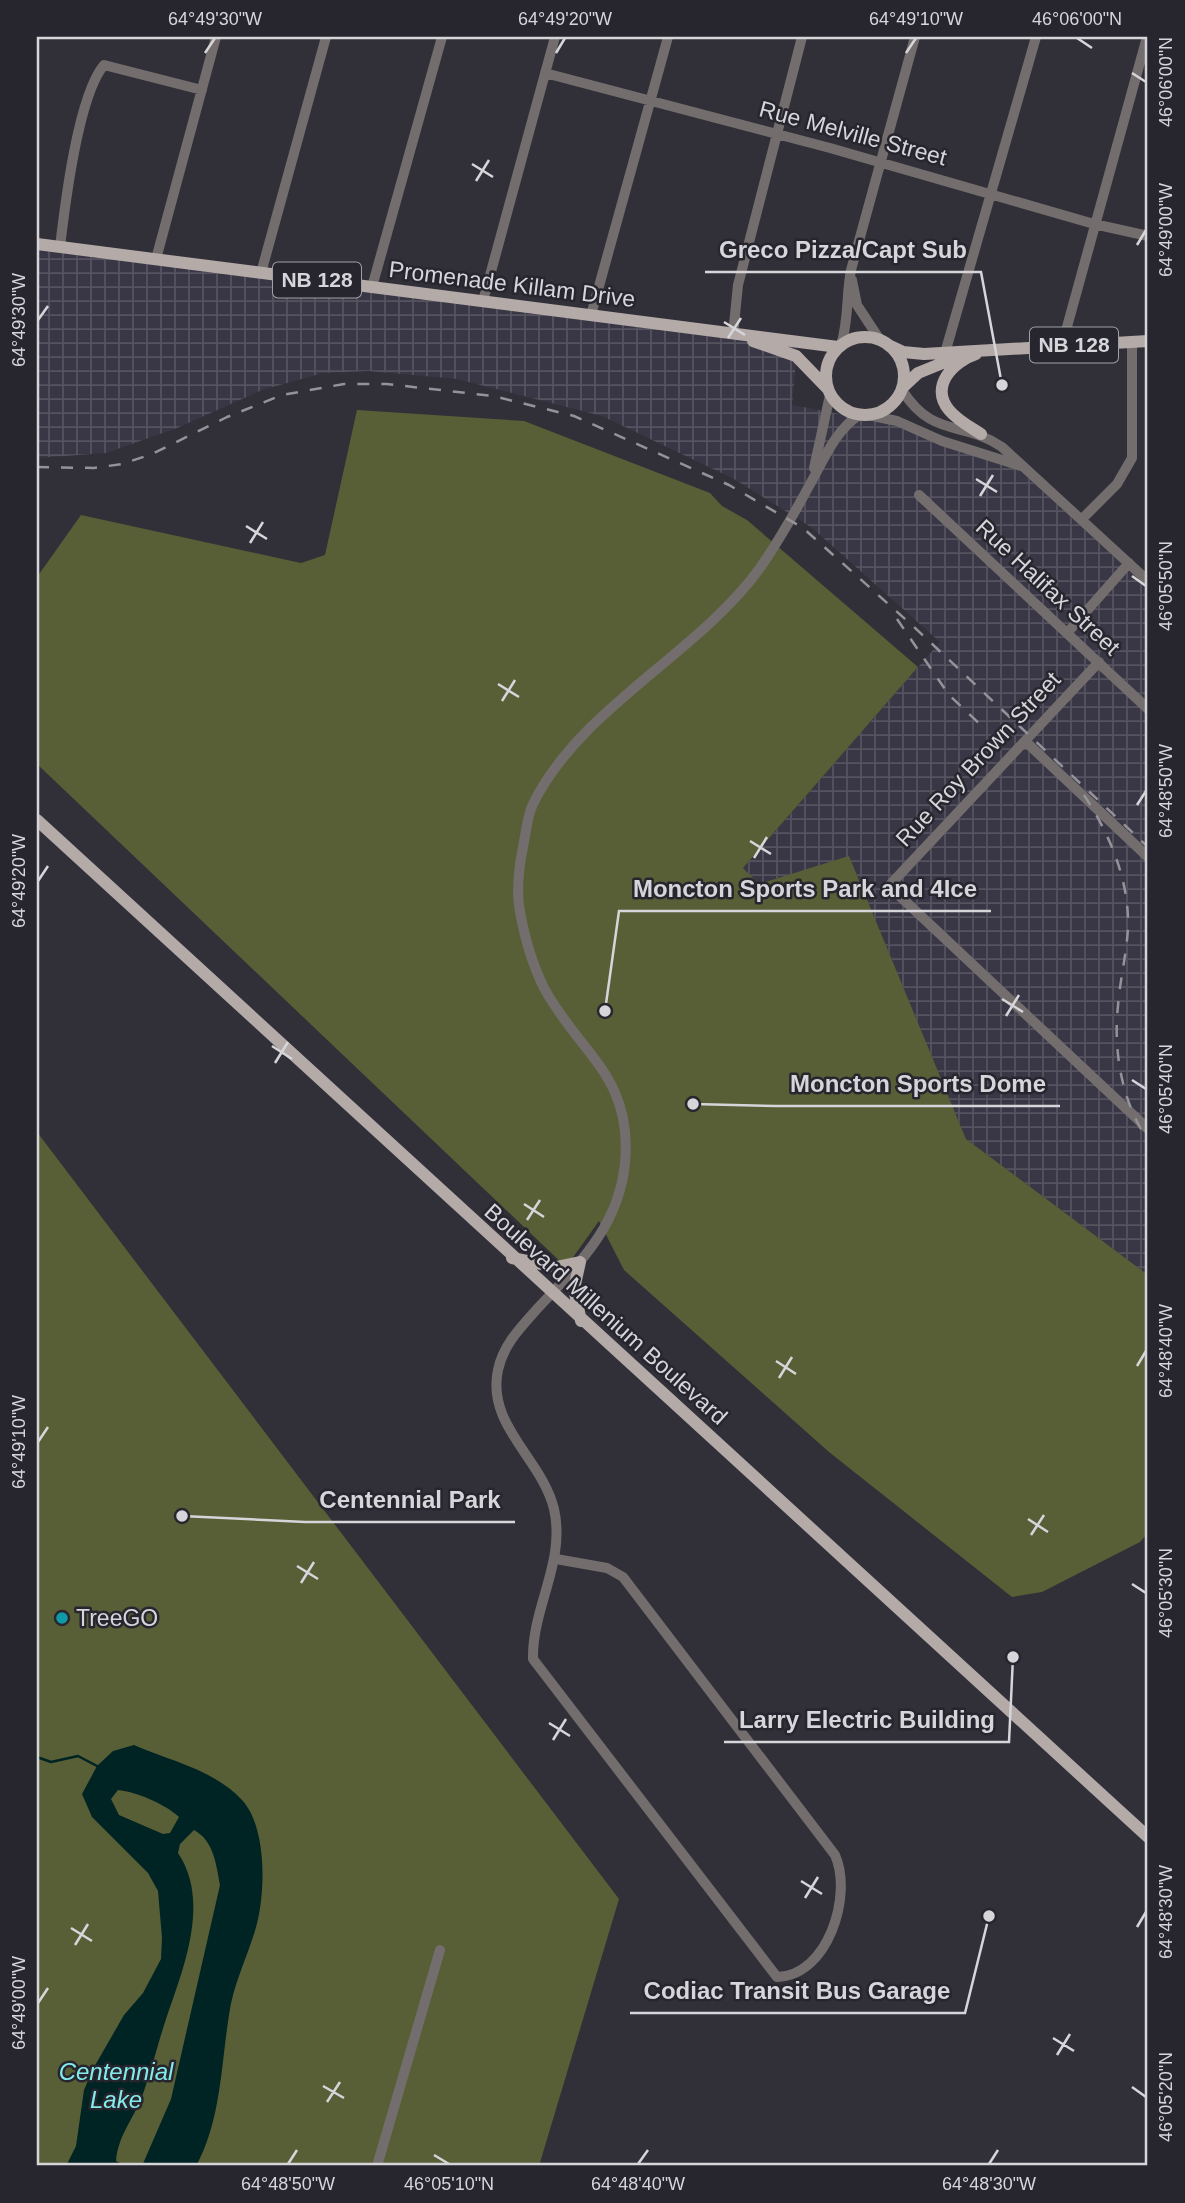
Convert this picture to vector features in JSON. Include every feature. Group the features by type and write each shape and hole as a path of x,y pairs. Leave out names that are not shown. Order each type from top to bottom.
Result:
{"main road":[{"name":"Promenade Killam Drive","path":"37,244 840,346"},
{"name":"Promenade Killam Drive","path":"733,334 796,356 829,392"},
{"path":"859,337 884,342 901,360 902,389 885,410 863,415 842,408 829,392 828,363 840,346 859,337"},
{"name":"NB 128","path":"884,342 913,354 1148,341"},
{"name":"NB 128","path":"902,389 918,373 942,361 1000,348"},
{"path":"981,353 963,358 948,372 943,383 942,397 949,411 981,434"},
{"name":"Boulevard Millenium Boulevard","path":"37,820 551,1294 844,1556 1148,1837"},
{"path":"512,1258 556,1267 580,1262 574,1289 581,1321"}],"street":[{"path":"156,260 216,37"},
{"path":"261,273 326,37"},
{"path":"372,287 442,37"},
{"path":"482,301 555,37"},
{"path":"591,315 668,37"},
{"path":"733,334 738,285 775,133 802,37"},
{"path":"840,346 847,324 846,294 851,270 915,37"},
{"path":"945,353 1036,37"},
{"path":"1062,345 1147,37"},
{"path":"60,247 66,192 89,96 104,65 202,90"},
{"name":"Rue Melville Street","path":"545,73 881,162 1094,224 1148,236"},
{"path":"851,270 857,305 884,342"},
{"path":"1082,519 1117,484 1132,458 1132,342"},
{"path":"902,389 926,419 963,433 981,434 1002,447 1148,580"},
{"path":"809,488 829,392"},
{"path":"556,1559 607,1568 623,1577 835,1855 841,1867 842,1892 826,1948 817,1959 789,1977 777,1977 533,1659 533,1640 556,1559 555,1520 544,1482 508,1427 496,1389 498,1369 513,1336 594,1248 622,1191 625,1157 620,1105 603,1067 545,990 529,955 519,896 519,863 532,806 569,750 737,597 761,567 809,488 834,439 863,415 897,421 942,441 988,453 1030,470"},
{"name":"Rue Halifax Street","path":"919,495 1148,709"},
{"path":"1068,632 1129,563"},
{"name":"Rue Roy Brown Street","path":"1099,662 889,886 1148,1129"},
{"path":"1025,741 1148,856"},
{"path":"377,2166 440,1950"}],"shaded area":[{"path":"37,246 798,340 792,405 894,424 972,446 1023,473 1148,588 1148,1275 966,1139 849,857 759,884 743,868 940,642 811,527 734,479 602,416 457,379 368,371 323,373 262,390 177,428 106,453 37,458"}],"green space":[{"path":"357,410 524,421 710,493 722,506 747,520 918,667 743,868 759,884 849,856 966,1139 1148,1275 1148,1533 1140,1542 1042,1592 1012,1597 829,1452 624,1270 599,1221 566,1267 37,764 37,577 81,515 301,563 325,555"},
{"path":"37,1132 619,1899 539,2166 402,2166 392,2163 390,2166 37,2166"}],"water":[{"name":"Centennial Lake","path":"134,1745 205,1773 231,1789 242,1800 257,1828 262,1864 258,1919 233,1994 215,2112 211,2130 196,2166 142,2166 171,2099 220,1885 210,1847 194,1830 180,1844 178,1853 188,1872 192,1893 191,1936 144,2091 117,2151 116,2161 126,2166 66,2166 76,2146 84,2090 93,2069 124,2015 143,1993 161,1959 158,1891 148,1873 92,1817 82,1794 97,1766 113,1751","holes":["118,1790 159,1803 179,1817 170,1833 163,1834 119,1815 111,1799"]}],"waterway":[{"path":"37,1757 51,1762 78,1756 97,1766"}],"railway":[{"path":"37,467 94,468 122,464 152,454 227,417 282,395 344,384 387,384 493,396 574,416 729,485 803,528 913,626 1148,847"},
{"path":"897,619 949,695 985,729"},
{"path":"1084,795 1102,825 1116,857 1125,891 1128,926 1118,1006 1118,1058 1132,1110 1148,1140"}],"place":[{"name":"Greco Pizza/Capt Sub","path":"1002,385"},
{"name":"Moncton Sports Park and 4Ice","path":"605,1011"},
{"name":"Moncton Sports Dome","path":"693,1104"},
{"name":"Centennial Park","path":"182,1516"},
{"name":"TreeGO","path":"62,1618"},
{"name":"Larry Electric Building","path":"1013,1657"},
{"name":"Codiac Transit Bus Garage","path":"989,1916"}]}
